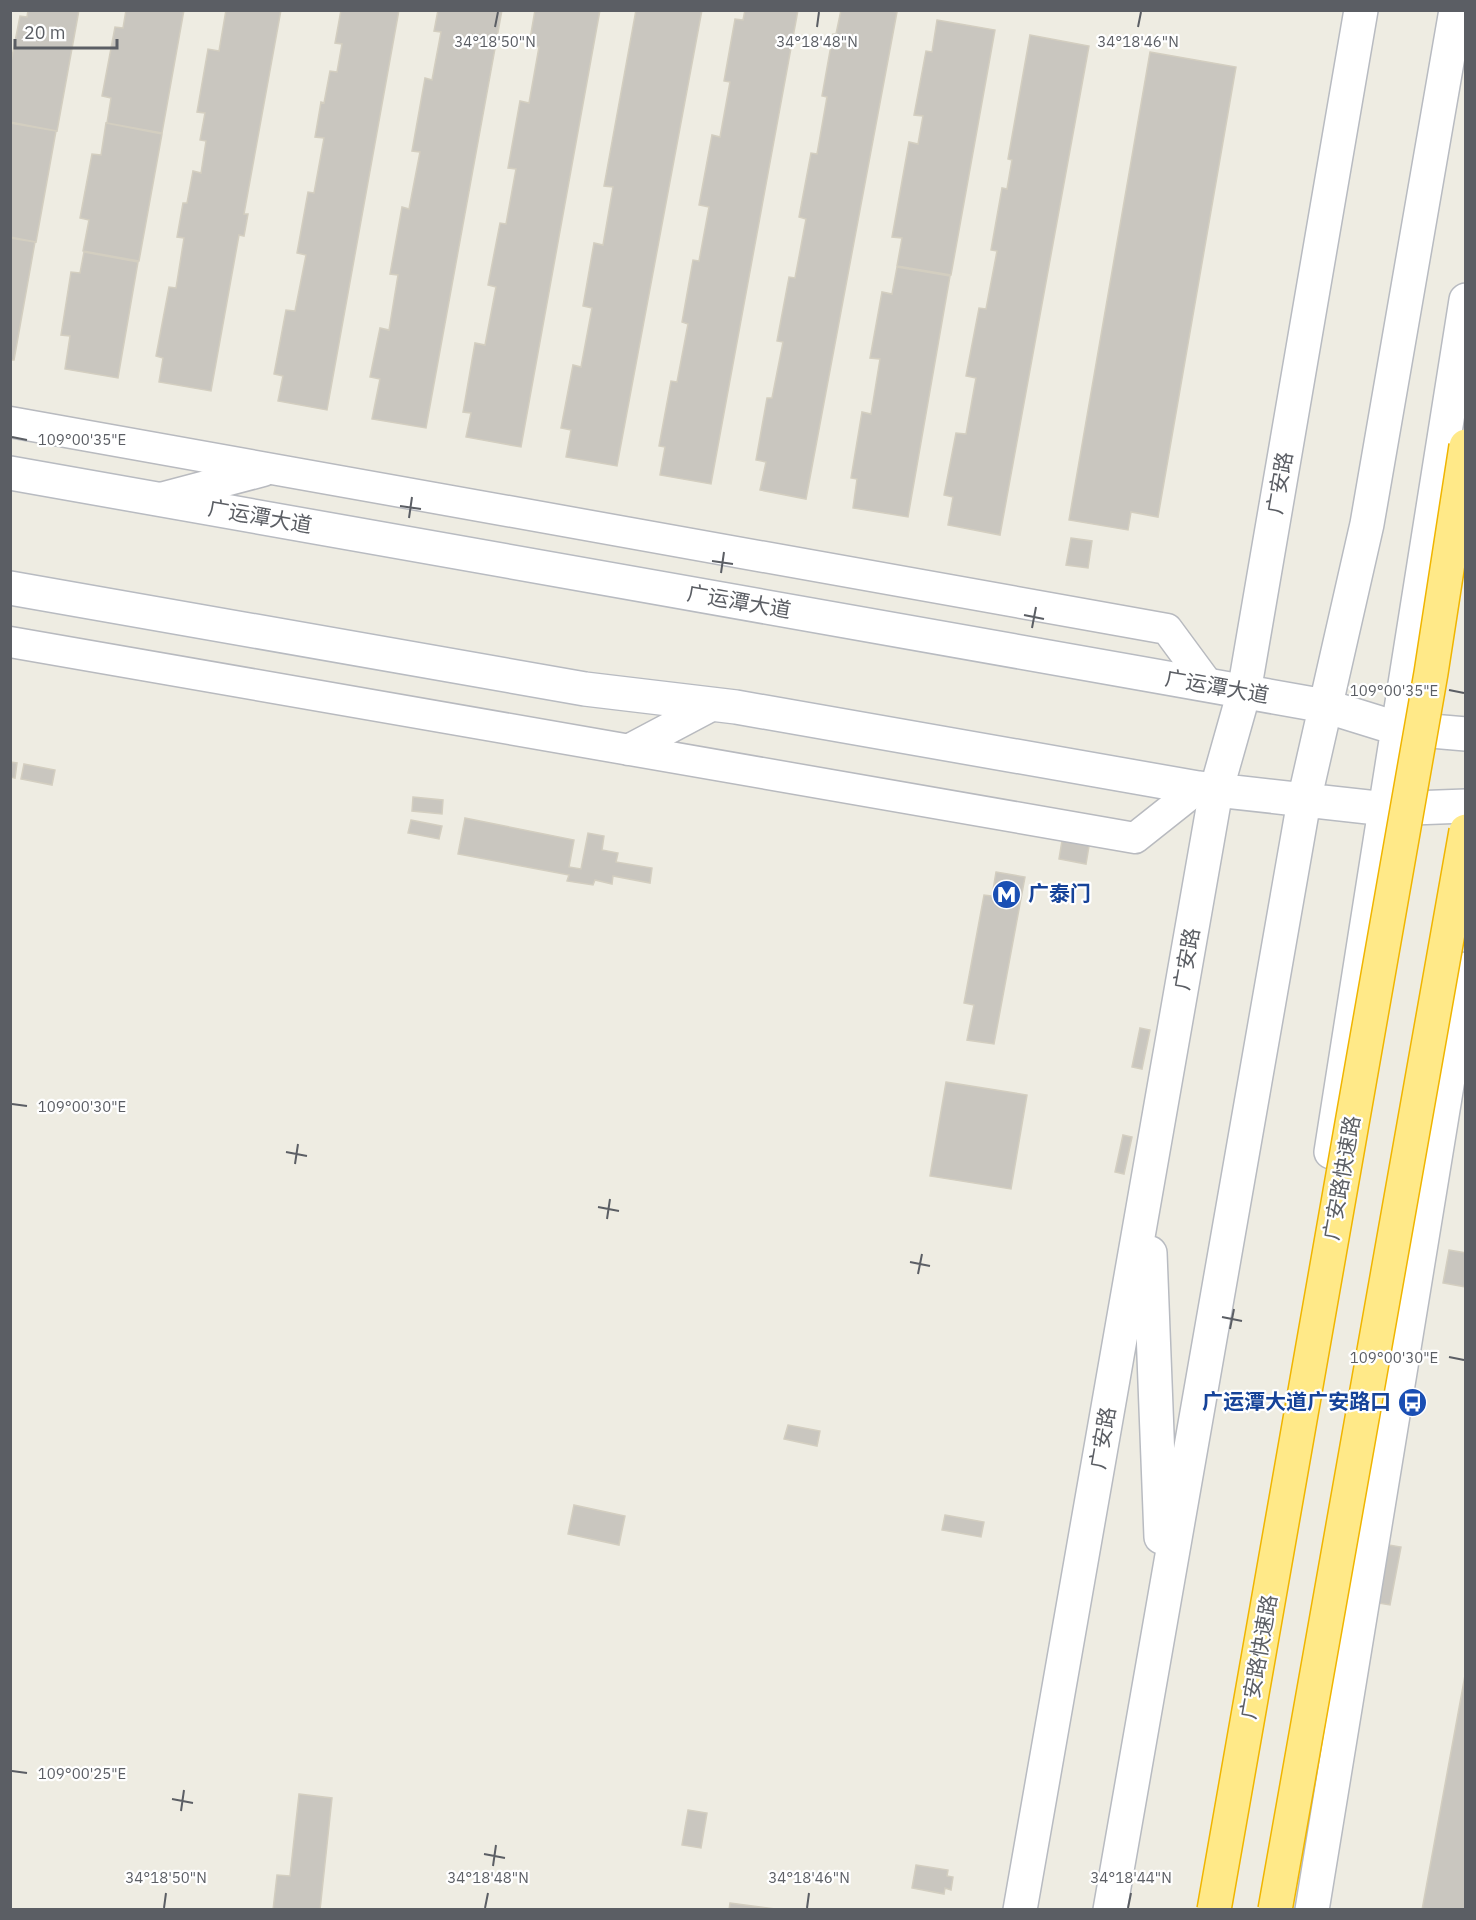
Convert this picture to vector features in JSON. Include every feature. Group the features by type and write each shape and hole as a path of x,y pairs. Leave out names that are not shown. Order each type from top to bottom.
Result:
{"highway":[{"name":"广安路快速路","path":"1212,1910 1431,674 1466,446"},
{"path":"1275,1910 1466,831"}],"main road":[{"name":"广安路","path":"1020,1910 1147,1188 1207,790 1244,692 1361,10"},
{"path":"1110,1910 1304,801 1367,524 1456,10"},
{"path":"1212,1910 1386,809 1396,728 1466,300"},
{"name":"广运潭大道","path":"10,473 1325,706 1396,728 1466,734"},
{"path":"10,588 585,689 712,705 1207,790 1386,809 1466,806"},
{"path":"1312,1910 1466,969"},
{"path":"1147,1188 1164,1602"}],"street":[{"path":"10,422 1167,629 1209,686"},
{"path":"157,499 272,469"},
{"path":"10,642 1135,838 1207,790"},
{"path":"628,750 712,705"}],"building":[{"path":"28,10 79,10 57,131 10,122 10,67 20,16 27,17"},
{"path":"126,10 184,10 162,133 107,123 111,98 102,96 115,27 123,28"},
{"path":"226,10 281,10 244,214 248,214 244,236 239,235 211,391 159,382 163,358 156,356 169,287 176,288 184,238 177,237 183,203 187,203 193,171 201,173 206,141 200,140 205,113 197,112 208,49 219,51"},
{"path":"341,10 399,10 327,410 278,401 283,376 274,374 286,310 295,311 306,255 297,253 308,192 314,193 324,138 315,137 321,102 324,103 330,71 337,72 342,44 335,43"},
{"path":"438,10 502,10 426,428 372,419 380,379 370,377 380,328 389,330 398,275 390,274 402,207 409,209 420,152 412,151 425,78 432,80 441,32 434,31"},
{"path":"535,10 600,10 521,447 466,437 471,413 463,412 475,343 485,345 496,287 488,285 500,223 506,224 516,169 508,168 520,101 529,103 539,47 529,45"},
{"path":"636,10 702,10 617,466 566,457 571,430 561,428 573,365 581,367 592,308 583,306 594,243 603,245 613,187 604,186"},
{"path":"745,10 798,10 711,484 660,475 665,447 659,446 671,381 677,382 688,324 682,322 693,260 699,261 709,207 699,205 712,135 720,137 730,82 724,81 735,19 743,20"},
{"path":"841,10 897,12 806,499 760,490 766,462 756,460 767,398 772,398 783,342 777,341 789,277 795,278 806,219 799,217 811,153 817,154 827,97 822,96 833,34 836,34"},
{"path":"937,20 995,30 951,275 897,266 902,238 892,237 909,142 918,144 923,116 914,115 926,51 932,52"},
{"path":"1030,35 1089,46 1000,535 948,525 953,497 944,495 956,433 966,434 976,378 966,376 979,308 986,309 997,251 991,250 1002,188 1007,189 1012,160 1008,159"},
{"path":"1150,52 1236,67 1158,517 1131,512 1128,530 1069,520"},
{"path":"10,123 56,131 36,242 10,237"},
{"path":"106,123 162,134 139,261 83,251 89,220 80,218 92,154 101,155"},
{"path":"10,238 35,242 14,360 10,360"},
{"path":"84,252 138,262 118,378 65,369 70,336 61,335 71,272 80,273"},
{"path":"897,267 950,276 908,517 853,508 857,479 851,478 862,412 871,414 880,359 870,358 882,292 892,294"},
{"path":"1071,538 1092,541 1088,568 1066,565"},
{"path":"10,762 17,763 15,778 10,777"},
{"path":"24,764 55,770 52,785 21,779"},
{"path":"413,797 443,800 442,814 412,811"},
{"path":"465,818 574,840 569,867 581,869 588,833 604,836 602,850 618,853 616,862 652,868 650,883 613,876 612,884 595,880 593,885 567,881 569,875 458,854"},
{"path":"411,820 442,826 439,839 408,833"},
{"path":"1064,829 1091,834 1086,864 1059,859"},
{"path":"996,872 1025,877 994,1044 967,1040 974,1005 964,1003 984,895 992,896"},
{"path":"1140,1028 1150,1030 1142,1069 1132,1067"},
{"path":"946,1082 1027,1095 1011,1189 930,1176"},
{"path":"1123,1135 1132,1137 1124,1174 1115,1172"},
{"path":"1449,1250 1466,1253 1466,1287 1443,1283"},
{"path":"788,1425 820,1431 817,1446 784,1439"},
{"path":"574,1505 625,1516 619,1545 568,1534"},
{"path":"945,1515 984,1522 981,1537 942,1530"},
{"path":"1383,1544 1401,1547 1390,1605 1372,1602"},
{"path":"1466,1670 1466,1910 1422,1910"},
{"path":"299,1794 332,1798 320,1910 273,1910 277,1875 290,1876"},
{"path":"688,1810 707,1813 701,1848 682,1845"},
{"path":"916,1865 948,1870 947,1876 953,1877 951,1890 945,1888 944,1894 912,1888"},
{"path":"730,1903 783,1910 729,1910"}],"place":[{"name":"广泰门","path":"1007,894"},
{"name":"广运潭大道广安路口","path":"1412,1402"}]}
